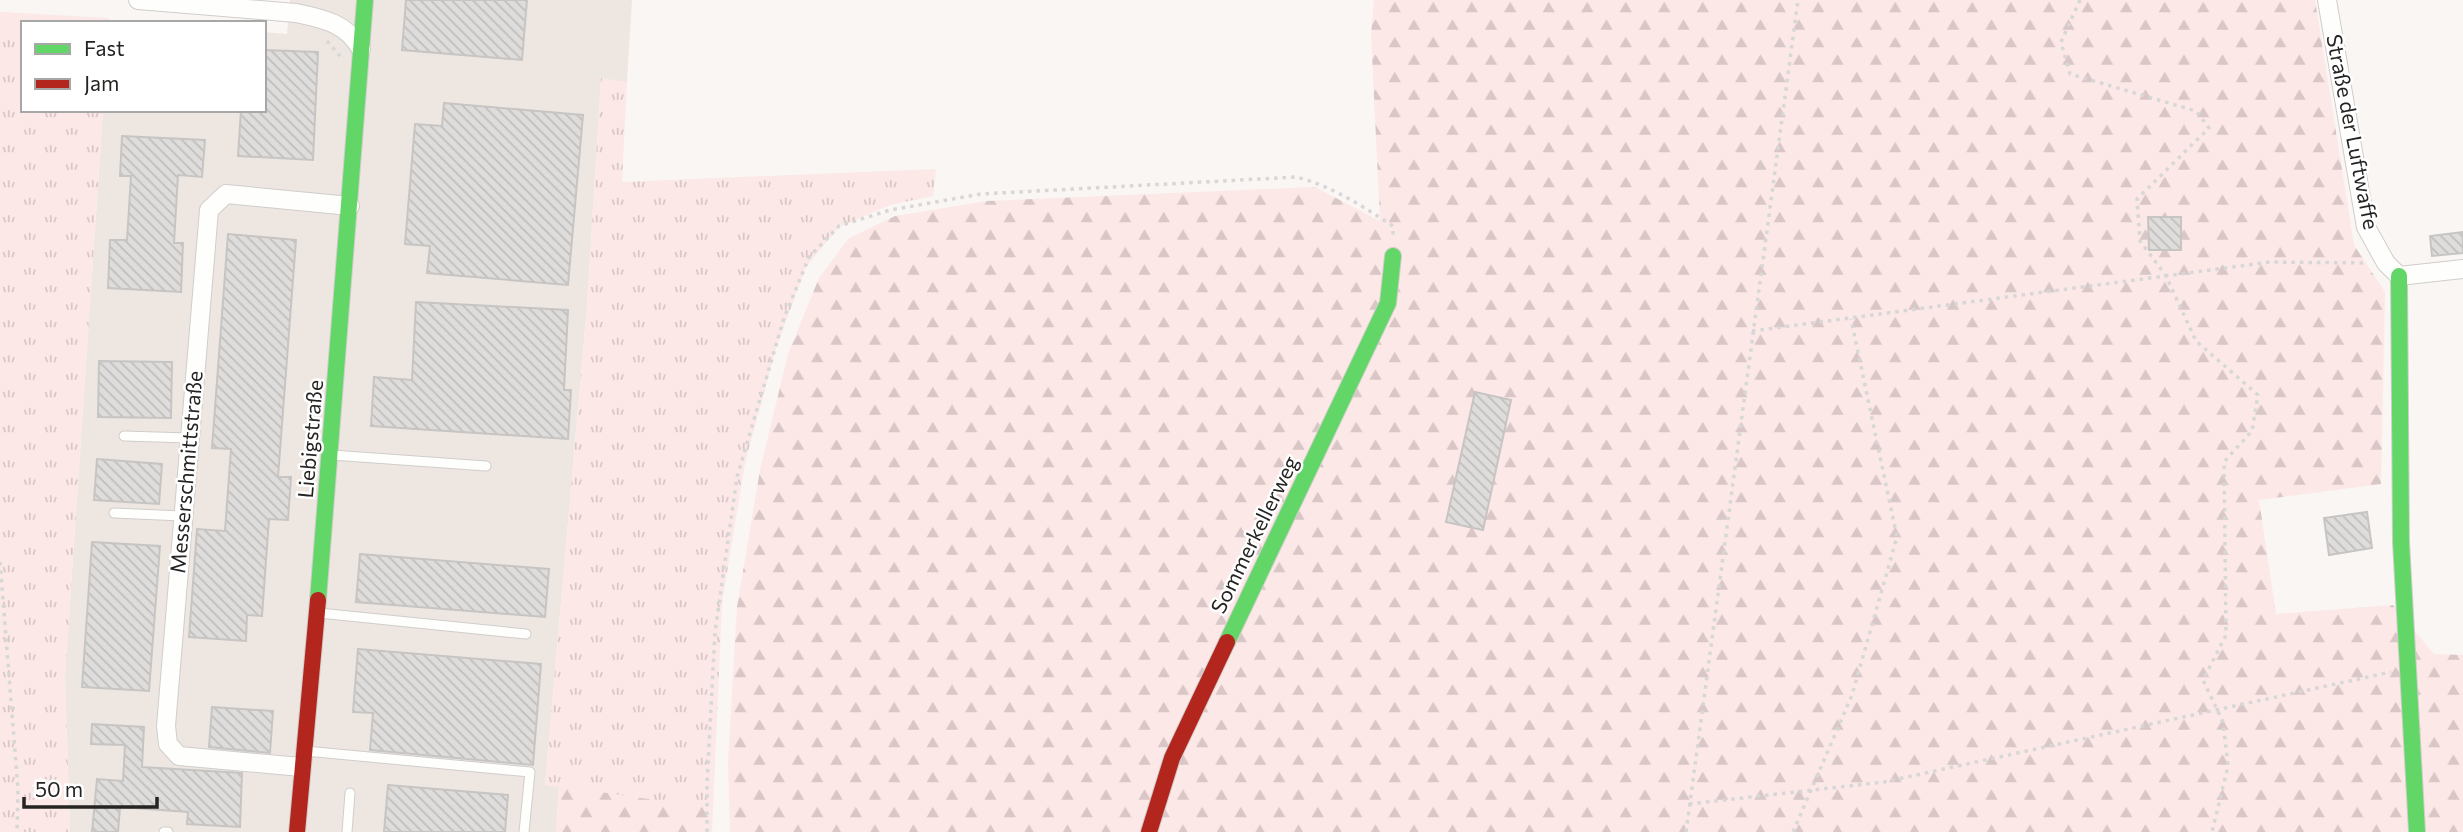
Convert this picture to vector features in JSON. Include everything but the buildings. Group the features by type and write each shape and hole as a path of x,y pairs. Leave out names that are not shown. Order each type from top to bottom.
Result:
{"street":[{"path":"138,0 299,7 344,28 361,49"},
{"name":"Liebigstraße","path":"297,832 365,0"},
{"name":"Straße der Luftwaffe","path":"2327,0 2366,227 2393,269"},
{"name":"Messerschmittstraße","path":"302,759 179,756 168,744 166,726 182,516 209,210 226,194 350,206"},
{"name":"Sommerkellerweg","path":"1149,832 1172,758 1388,303 1393,256"},
{"path":"2417,832 2410,668 2400,542 2393,269 2463,269"}],"lane":[{"path":"124,436 189,438"},
{"path":"330,454 486,466"},
{"path":"114,513 182,516"},
{"path":"317,613 526,634"},
{"path":"302,759 530,772 524,832"},
{"path":"347,832 350,793"}],"path":[{"path":"1686,832 1798,0"},
{"path":"2080,0 2061,42 2070,74 2196,111 2209,128 2137,199 2140,241 2166,276 2196,341 2258,395 2252,431 2224,462 2226,635 2203,680 2223,722 2228,766 2212,832"},
{"path":"707,832 706,783 715,632 737,477 794,294 809,257 839,226 890,210 981,194 1296,177 1322,184 1393,226 1393,256"},
{"path":"1752,331 2270,262 2393,269"},
{"path":"1793,832 1852,695 1897,537 1851,319"},
{"path":"0,562 18,789 17,832"},
{"path":"1689,804 1884,782 2410,668"}],"shaded area":[{"path":"290,0 632,0 627,82 601,79 587,306 545,785 559,786 556,832 70,832 65,677 103,112 266,112 266,32 287,34"}],"green space":[{"path":"1374,0 2315,0 2354,245 2385,292 2381,484 2259,500 2276,614 2393,605 2434,654 2463,655 2463,832 730,832 728,762 737,607 760,470 788,354 819,278 849,238 895,216 987,201 1315,187 1380,221 1371,34"},
{"path":"0,12 109,18 109,21 21,21 21,112 103,112 65,677 70,832 0,832"},
{"path":"601,78 627,82 622,182 936,169 933,196 890,205 839,227 806,267 776,348 745,463 722,603 712,832 707,832 710,808 545,785 587,306"},
{"path":"559,786 710,808 707,832 556,832"}],"traffic: fast":[{"path":"318,600 365,0"},
{"path":"1227,642 1388,303 1393,256"},
{"path":"2399,276 2401,542 2417,832"}],"traffic: jam":[{"path":"297,832 318,600"},
{"path":"1149,832 1172,758 1227,642"}]}
